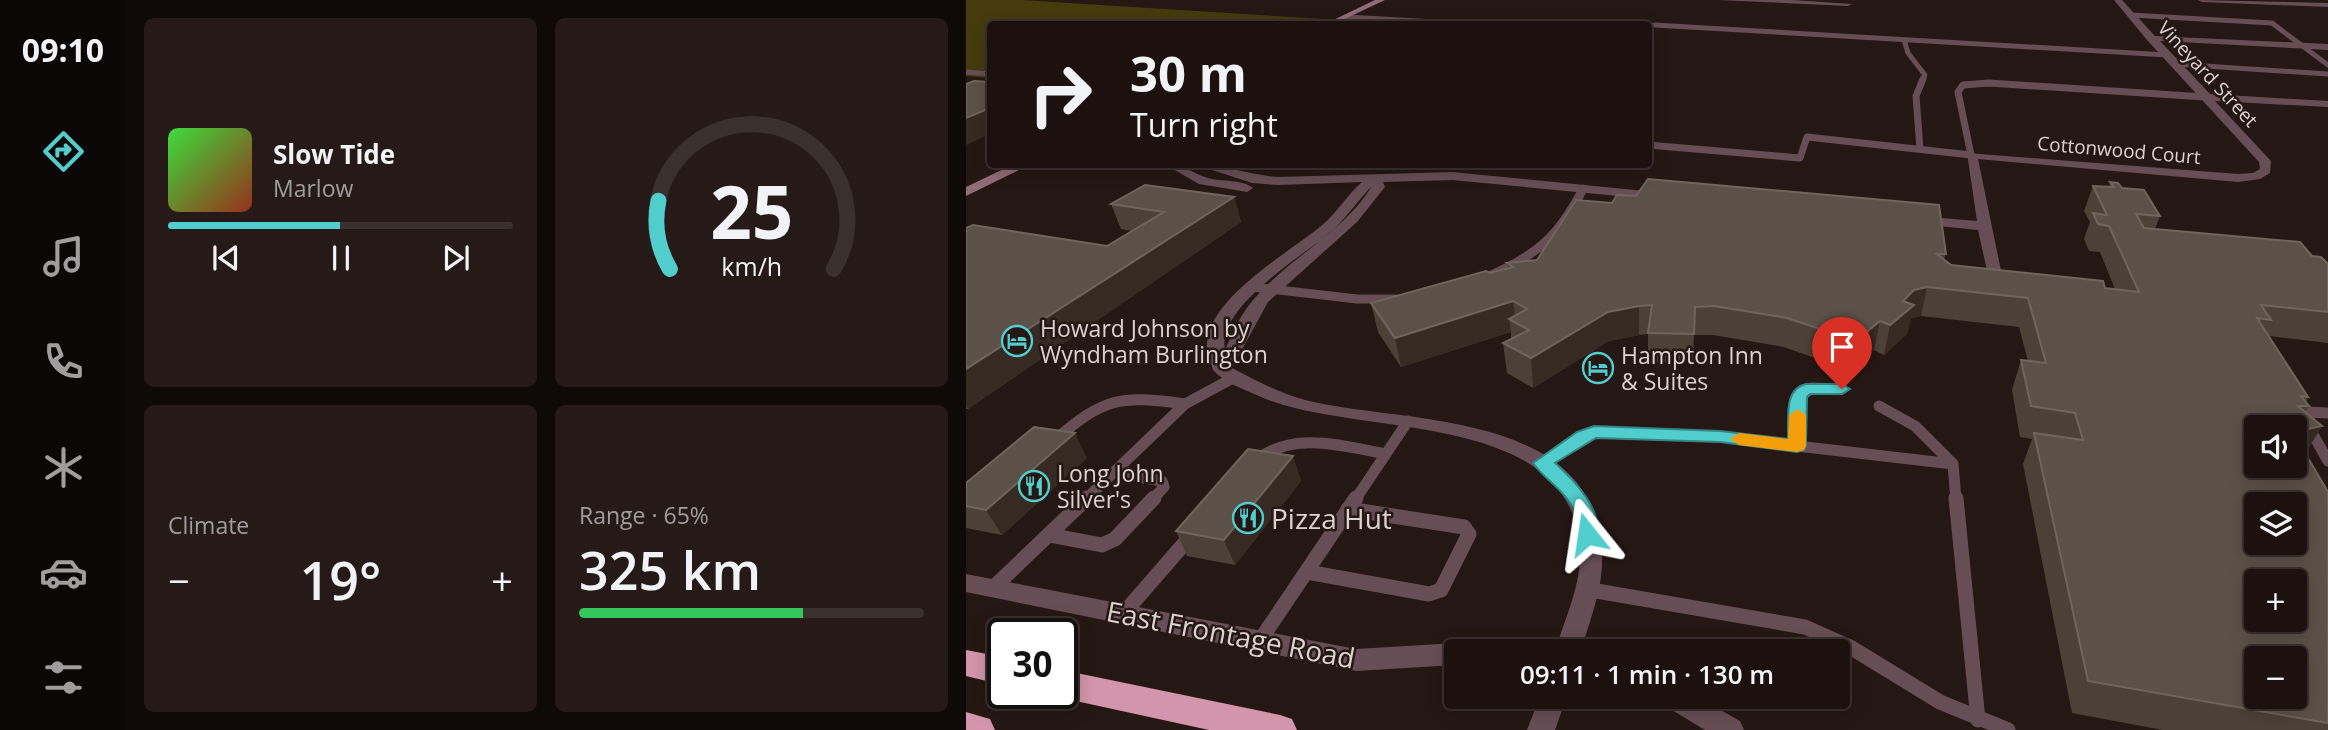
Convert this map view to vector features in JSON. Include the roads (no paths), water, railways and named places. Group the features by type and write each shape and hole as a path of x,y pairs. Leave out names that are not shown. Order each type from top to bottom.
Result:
{"highway":[{"path":"966,663 987,668"},
{"path":"1078,687 1280,730"},
{"path":"966,727 978,730"}],"main road":[{"path":"1336,21 1381,0"},
{"path":"966,192 1017,168"}],"street":[{"path":"1722,0 1847,4 1802,0"},
{"name":"Vineyard Street","path":"2118,0 2265,162 2267,166 2264,173"},
{"path":"2202,0 2326,6"},
{"path":"2313,0 2326,6"},
{"path":"2150,38 2328,47"},
{"path":"2205,97 2328,104"},
{"path":"1971,155 1997,290"},
{"name":"Cottonwood Court","path":"1971,155 2230,177 2249,177 2264,173"},
{"path":"1178,168 1203,181 1240,188 1359,187 1378,182"},
{"path":"1216,168 1265,180 1470,185 1491,181 1680,198"},
{"path":"1228,373 1244,324 1262,299 1333,240 1367,206 1378,182"},
{"path":"1359,187 1354,200 1336,220 1252,286 1225,317 1214,342 1228,373 1265,394 1314,408 1408,421 1492,438 1542,463 1566,482 1583,508 1591,560 1571,639"},
{"path":"1901,218 1984,226"},
{"name":"East Frontage Road","path":"966,583 1356,660 1444,655"},
{"path":"1541,730 1549,709"},
{"path":"1694,709 1730,730"}],"lane":[{"path":"2131,15 2267,22 2275,25 2328,65"},
{"path":"1346,17 1417,21"},
{"path":"1654,25 2167,55"},
{"path":"1904,40 1908,53 1925,75 1916,96 1920,149"},
{"path":"2175,65 2328,74"},
{"path":"966,72 987,74"},
{"path":"1652,145 1800,158 1807,138 1971,155 1958,92 1964,85 1997,83 2205,97"},
{"path":"1481,279 1530,257 1572,209 1583,189"},
{"path":"1252,286 1357,299 1402,298"},
{"path":"993,588 1185,404 1228,373"},
{"path":"1797,446 1800,394 1806,389 1842,389"},
{"path":"1048,446 1089,411 1105,403 1136,397 1185,404"},
{"path":"1879,406 1914,426 1953,464 1978,720"},
{"path":"2328,413 2306,412 2303,417 2328,461"},
{"path":"1259,642 1408,421"},
{"path":"1542,463 1594,432 1720,436 1953,464"},
{"path":"1243,475 1261,455 1280,444 1299,441 1386,454"},
{"path":"1049,535 1102,545 1115,539 1164,487 1162,481 1113,473"},
{"path":"1307,572 1429,594 1441,590 1469,534 1464,527 1349,509"},
{"path":"1123,614 1200,525"},
{"path":"1584,589 1805,627 1823,633 1877,662 1921,692 1978,720 2008,730"}],"place":[{"name":"Howard Johnson by Wyndham Burlington","path":"1017,341"},
{"name":"Hampton Inn & Suites","path":"1598,368"},
{"name":"Long John Silver's","path":"1034,486"},
{"name":"Pizza Hut","path":"1248,518"}]}
